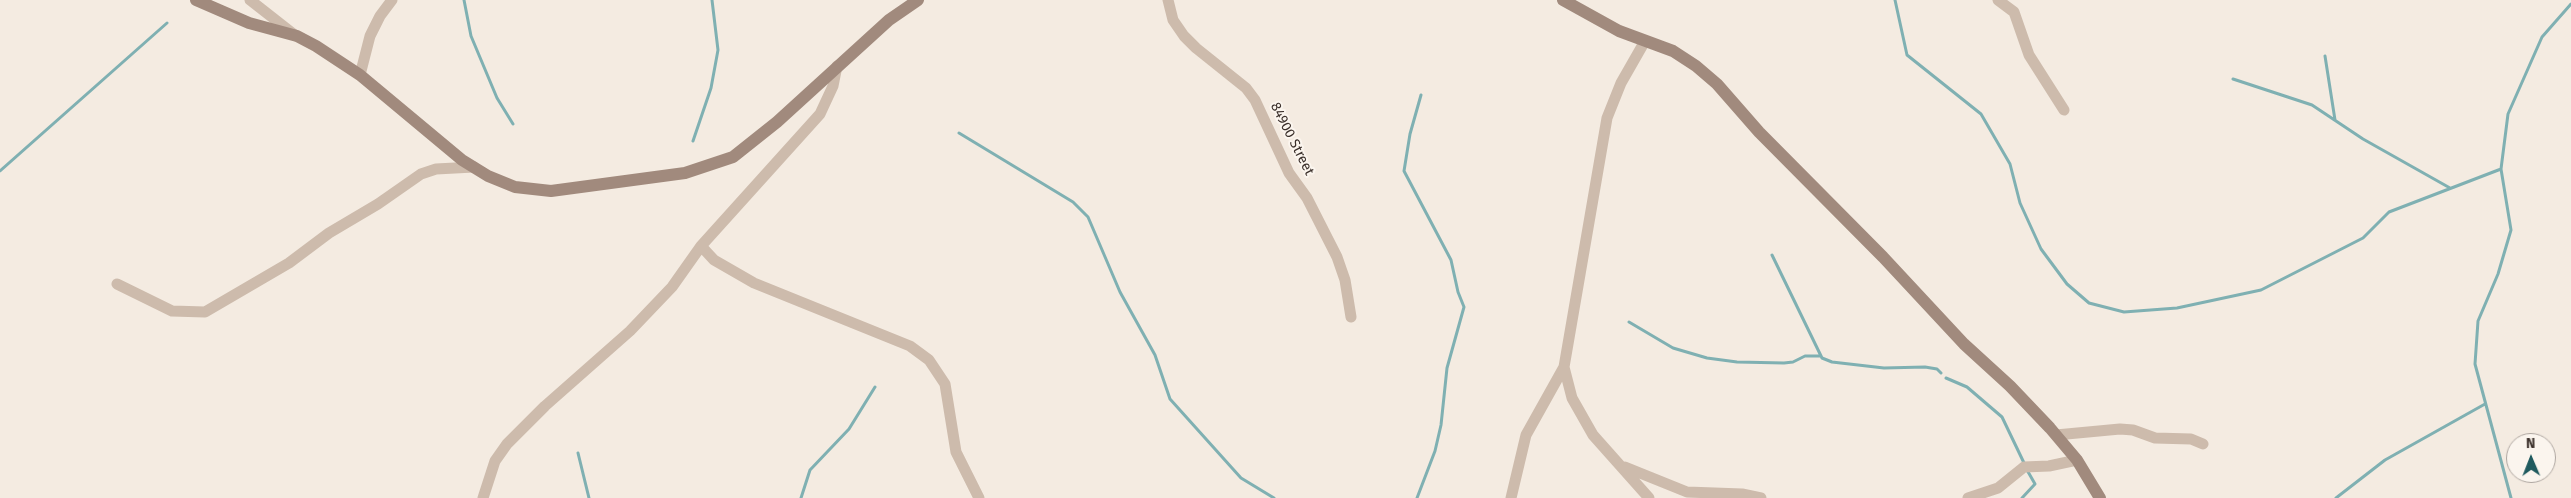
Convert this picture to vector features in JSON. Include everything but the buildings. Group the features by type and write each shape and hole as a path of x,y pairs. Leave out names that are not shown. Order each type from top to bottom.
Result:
{"street":[{"path":"196,0 249,23 297,36"},
{"path":"250,0 297,36 360,75 462,160 515,187 551,191 685,173 709,167 733,157 746,149 889,20 918,0"},
{"path":"360,75 370,36 380,16 392,0"},
{"name":"84900 Street","path":"1168,0 1173,20 1190,42 1246,88 1256,100 1289,174 1307,198 1333,248 1345,280 1351,317"},
{"path":"1563,0 1619,31 1673,51 1696,66 1717,84 1760,132 1883,257 1964,344 2010,386 2056,435 2077,460 2100,498"},
{"path":"1998,0 2014,12 2029,55 2064,110"},
{"path":"1511,498 1526,435 1564,367 1607,118 1621,83 1645,41"},
{"path":"483,498 495,461 507,444 545,406 630,332 672,287 701,246 820,114 833,86 837,66"},
{"path":"117,284 172,311 205,312 289,263 329,233 378,204 422,174 436,169 474,167"},
{"path":"701,246 714,260 754,283 910,346 929,360 945,384 956,452 979,498"},
{"path":"1564,367 1572,398 1593,435 1649,498"},
{"path":"2056,435 2120,429 2162,439 2191,439 2203,444"},
{"path":"1968,498 1998,488 2024,467 2049,466 2077,460"},
{"path":"1619,464 1687,492 1742,494 1761,498"}],"waterway":[{"path":"464,0 471,36 497,98 513,124"},
{"path":"693,141 711,88 718,50 712,0"},
{"path":"1895,0 1907,55 1981,114 2010,164 2020,203 2041,249 2067,284 2089,303 2124,312 2177,308 2261,290 2363,238 2389,212 2501,169"},
{"path":"2511,498 2475,364 2478,321 2498,274 2511,230 2501,169 2508,114 2542,37 2571,4"},
{"path":"0,171 167,23"},
{"path":"2325,56 2335,120"},
{"path":"2233,79 2312,105 2363,139 2450,188"},
{"path":"1417,498 1435,451 1441,425 1447,368 1464,307 1458,292 1451,260 1404,171 1410,134 1421,95"},
{"path":"959,133 1073,202 1088,217 1120,292 1155,355 1170,399 1241,478 1274,498"},
{"path":"1772,255 1822,358 1832,362 1884,368 1925,367 1937,369 1941,373"},
{"path":"1629,322 1673,348 1707,358 1737,362 1784,363 1793,362 1805,356 1820,356"},
{"path":"1946,378 1967,387 2002,417 2025,465"},
{"path":"801,498 810,470 849,429 875,387"},
{"path":"2336,498 2385,460 2485,404"},
{"path":"578,453 589,498"},
{"path":"2022,498 2035,484 2027,470"}]}
